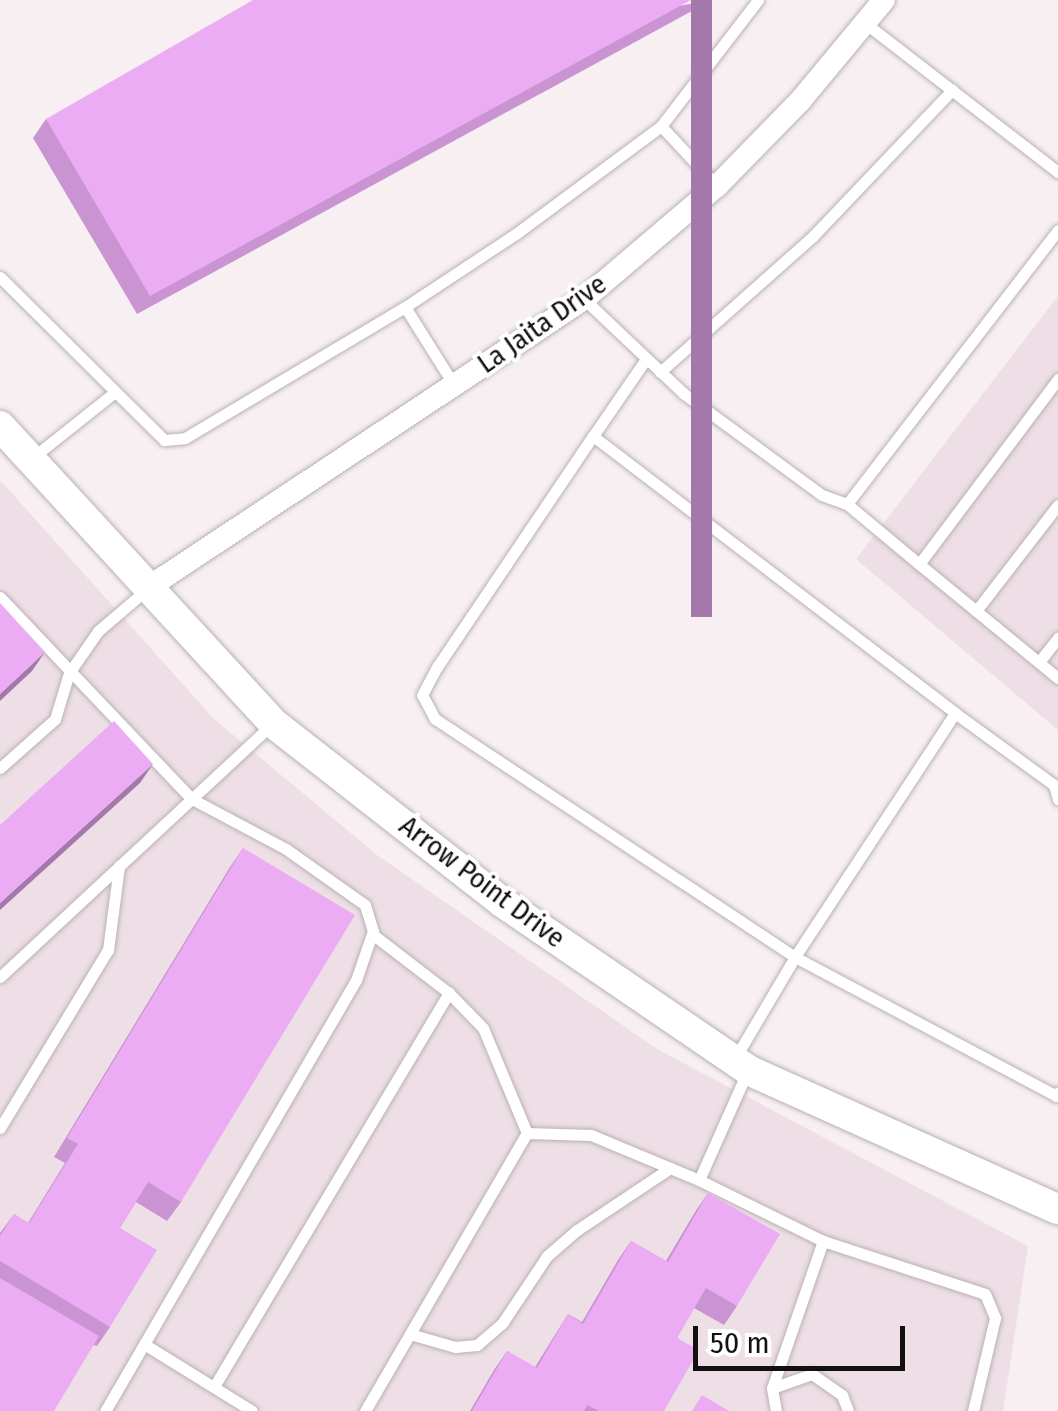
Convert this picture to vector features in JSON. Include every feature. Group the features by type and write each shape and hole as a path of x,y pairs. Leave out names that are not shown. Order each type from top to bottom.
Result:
{"street":[{"name":"La Jaita Drive","path":"149,587 584,299 717,186 800,101 884,0"},
{"name":"Arrow Point Drive","path":"0,426 273,723 502,902 741,1065 1058,1209"}],"lane":[{"path":"0,277 164,440 185,438 405,307 661,126 758,0"},
{"path":"865,23 1058,172"},
{"path":"660,372 813,236 952,90"},
{"path":"661,126 717,186"},
{"path":"847,504 1058,230"},
{"path":"584,299 660,372 822,495 847,504 1058,678"},
{"path":"405,307 454,384"},
{"path":"646,359 422,694 435,719 795,957 1056,1096 1058,1092"},
{"path":"919,564 1058,379"},
{"path":"31,459 115,392"},
{"path":"593,436 1054,785 1058,800"},
{"path":"976,611 1058,505"},
{"path":"0,768 55,718 69,674 98,631 149,587"},
{"path":"0,597 69,674 192,799 286,849 364,906 372,934 356,980 105,1411"},
{"path":"1039,662 1058,638"},
{"path":"698,1180 741,1065 795,957 954,713"},
{"path":"0,977 273,723"},
{"path":"0,1128 108,950 120,866"},
{"path":"372,934 449,993 484,1028 527,1133"},
{"path":"216,1385 449,993"},
{"path":"527,1133 590,1135 698,1180 823,1241 985,1294 994,1318 973,1411"},
{"path":"365,1411 527,1133"},
{"path":"410,1334 455,1347 477,1345 502,1322 548,1256 576,1230 670,1168"},
{"path":"776,1411 772,1388 823,1241"},
{"path":"144,1344 216,1385 252,1411"},
{"path":"772,1388 792,1377 812,1374 842,1394 848,1411"}],"shaded area":[{"path":"1058,296 1058,730 856,559"},
{"path":"0,480 214,719 377,855 657,1049 1028,1246 1003,1411 0,1411"}],"building":[{"path":"253,0 691,0 150,296 46,119"},
{"path":"0,603 45,652 0,694"},
{"path":"114,721 153,764 0,903 0,825"},
{"path":"243,848 355,915 181,1202 148,1182 120,1228 157,1250 110,1327 0,1261 0,1236 14,1214 29,1223 78,1144 67,1138"},
{"path":"708,1193 780,1234 737,1306 706,1288 677,1338 699,1350 664,1411 599,1411 587,1405 584,1411 472,1411 507,1351 537,1368 568,1314 583,1324 631,1241 668,1262"},
{"path":"0,1278 99,1336 54,1411 0,1411"},
{"path":"702,1395 729,1411 692,1411"}]}
